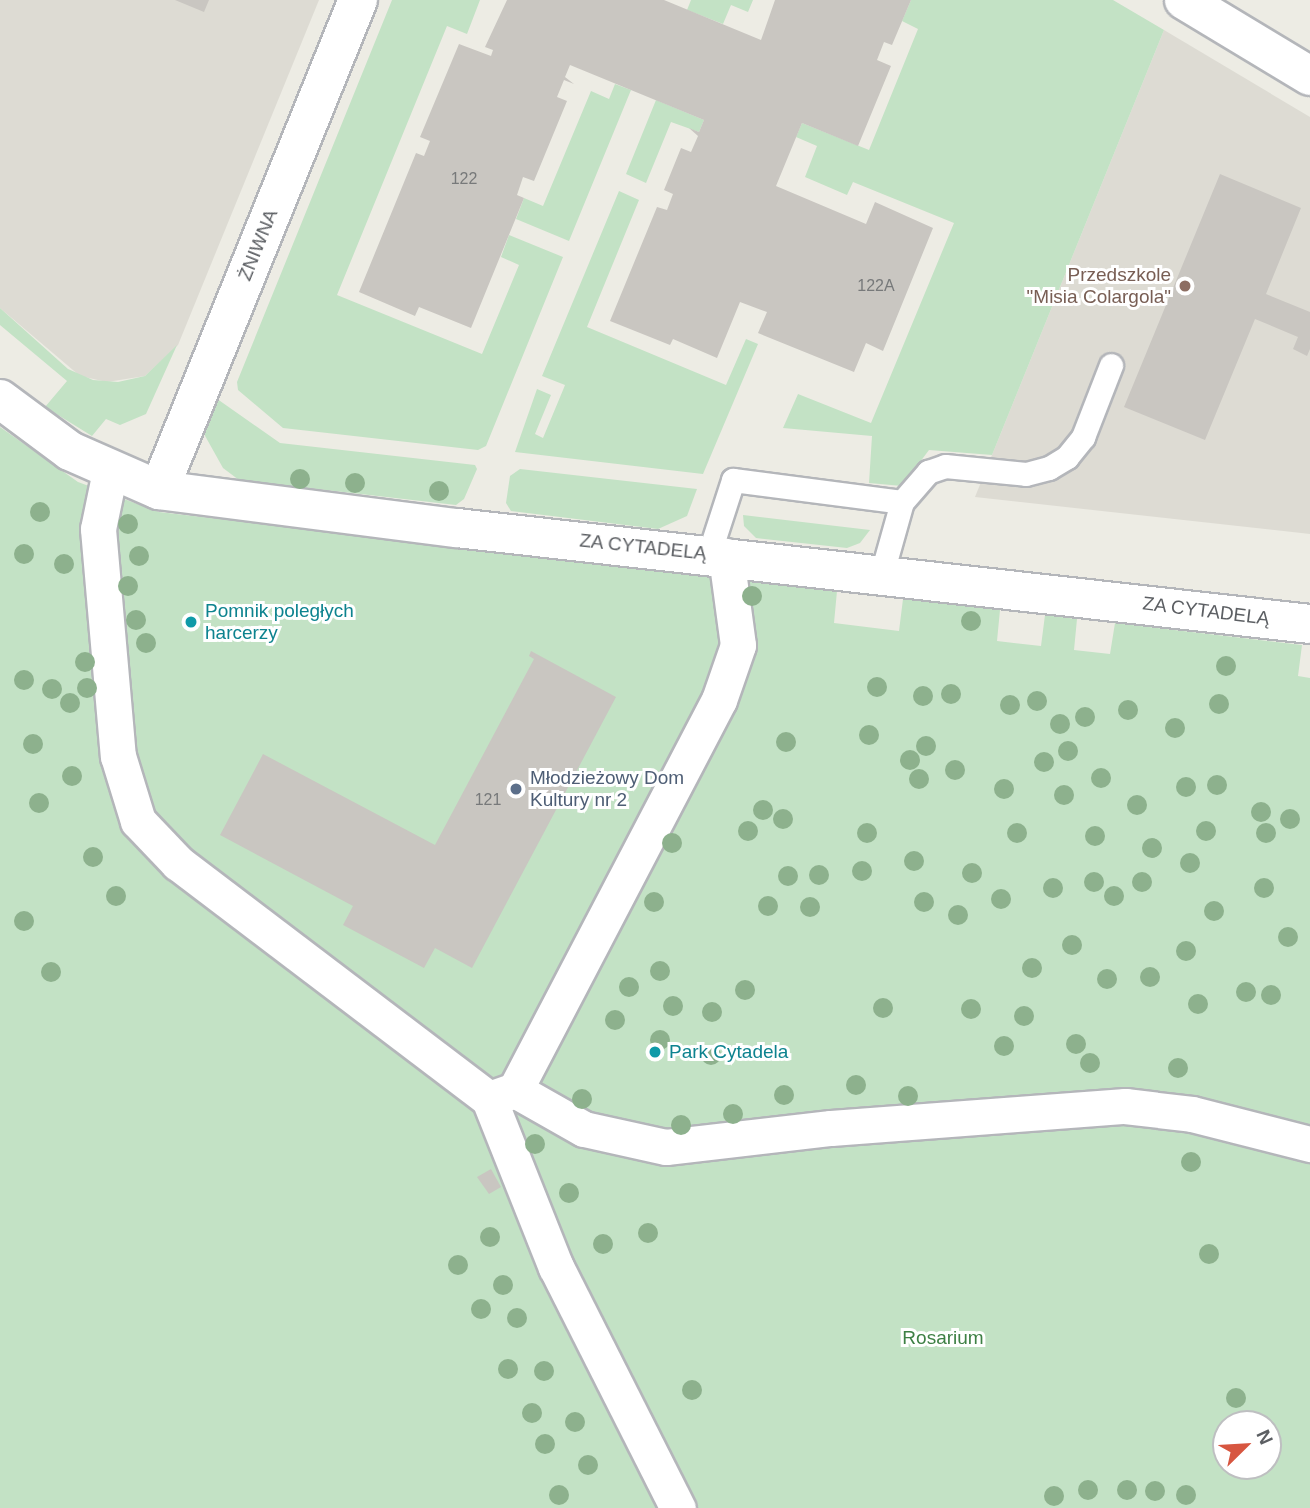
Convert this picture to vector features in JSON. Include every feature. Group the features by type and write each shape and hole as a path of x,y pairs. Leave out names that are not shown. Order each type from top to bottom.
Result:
{"street":[{"name":"ŻNIWNA","path":"159,490 358,0"},
{"path":"1184,0 1310,76"},
{"name":"ZA CYTADELĄ","path":"0,399 70,451 110,471 159,490 457,528 882,573 1310,624"},
{"path":"110,471 98,529 118,756 138,821 178,863 502,1095 584,1129 666,1147 831,1128 1125,1106 1192,1114 1310,1144"},
{"path":"678,1508 556,1267 502,1095 719,700 738,645 718,555"}],"lane":[{"path":"882,573 902,502 928,472 945,466 1026,474 1067,457 1083,437 1111,365"},
{"path":"718,555 733,480 902,502"}],"shaded area":[{"path":"0,0 319,0 178,345 145,376 107,382 80,376 0,308"},
{"name":"Przedszkole \"Misia Colargola\"","path":"1164,30 1310,117 1310,534 975,497"}],"green space":[{"path":"392,0 480,0 467,34 447,26 337,295 482,354 519,265 501,257 509,235 563,257 486,446 478,450 283,428 238,390 237,382"},
{"path":"691,0 753,0 748,12 731,5 723,24 687,10"},
{"path":"911,0 1113,0 1164,30 992,455 929,450 902,486 869,483 872,436 783,428 798,394 871,423 954,223 853,182 847,195 805,177 817,146 796,137 802,123 869,150 918,29 902,21"},
{"path":"615,84 631,90 569,241 516,219 524,198 543,206 591,91 609,99"},
{"path":"656,100 704,120 699,132 671,122 646,183 626,174"},
{"path":"619,191 639,200 587,327 726,385 746,339 758,344 703,474 515,452 537,389 551,395 535,434 543,438 565,385 542,376"},
{"path":"0,308 68,369 93,380 118,382 145,376 177,345 146,414 120,425 106,419 92,436 45,407 67,381 0,325"},
{"path":"213,396 280,443 475,465 477,469 464,499 456,505 239,480 223,468 204,434"},
{"name":"Park Cytadela","path":"0,427 78,482 159,512 837,591 834,623 899,631 903,599 1000,610 997,641 1041,646 1045,615 1077,619 1074,650 1110,654 1115,623 1302,645 1298,676 1310,678 1310,1508 0,1508"},
{"path":"520,469 697,489 687,516 658,529 511,511 506,503 510,476"},
{"path":"743,515 870,530 860,543 847,548 756,538 744,526"}],"building":[{"path":"175,0 209,0 204,12"},
{"path":"507,0 664,0 761,40 775,0 911,0 892,45 884,42 877,60 891,66 858,146 802,123 776,186 866,224 875,202 933,228 883,351 866,343 854,372 758,333 767,312 740,302 717,358 673,339 670,345 610,321 657,207 667,210 673,194 664,190 681,148 691,152 698,136 689,128 699,132 704,120 570,65 565,77 574,84 564,80 557,97 567,101 534,181 523,177 517,195 524,198 471,328 419,307 415,316 359,292 416,153 424,156 430,141 420,137 459,44 491,56 493,50 485,47"},
{"path":"1220,174 1301,208 1266,294 1310,312 1310,349 1307,356 1293,349 1298,337 1255,319 1205,440 1124,407"},
{"name":"Młodzieżowy Dom Kultury nr 2","path":"531,651 616,697 472,968 435,948 424,968 343,925 353,906 220,835 263,754 435,845 534,659 529,656"},
{"path":"491,1169 501,1187 489,1194 477,1177"}],"place":[{"name":"Przedszkole \"Misia Colargola\"","path":"1185,286"},
{"name":"Pomnik poległych harcerzy","path":"191,622"},
{"name":"Młodzieżowy Dom Kultury nr 2","path":"516,789"},
{"name":"Park Cytadela","path":"655,1052"}],"park label":[{"name":"Rosarium","path":"943,1338"}]}
